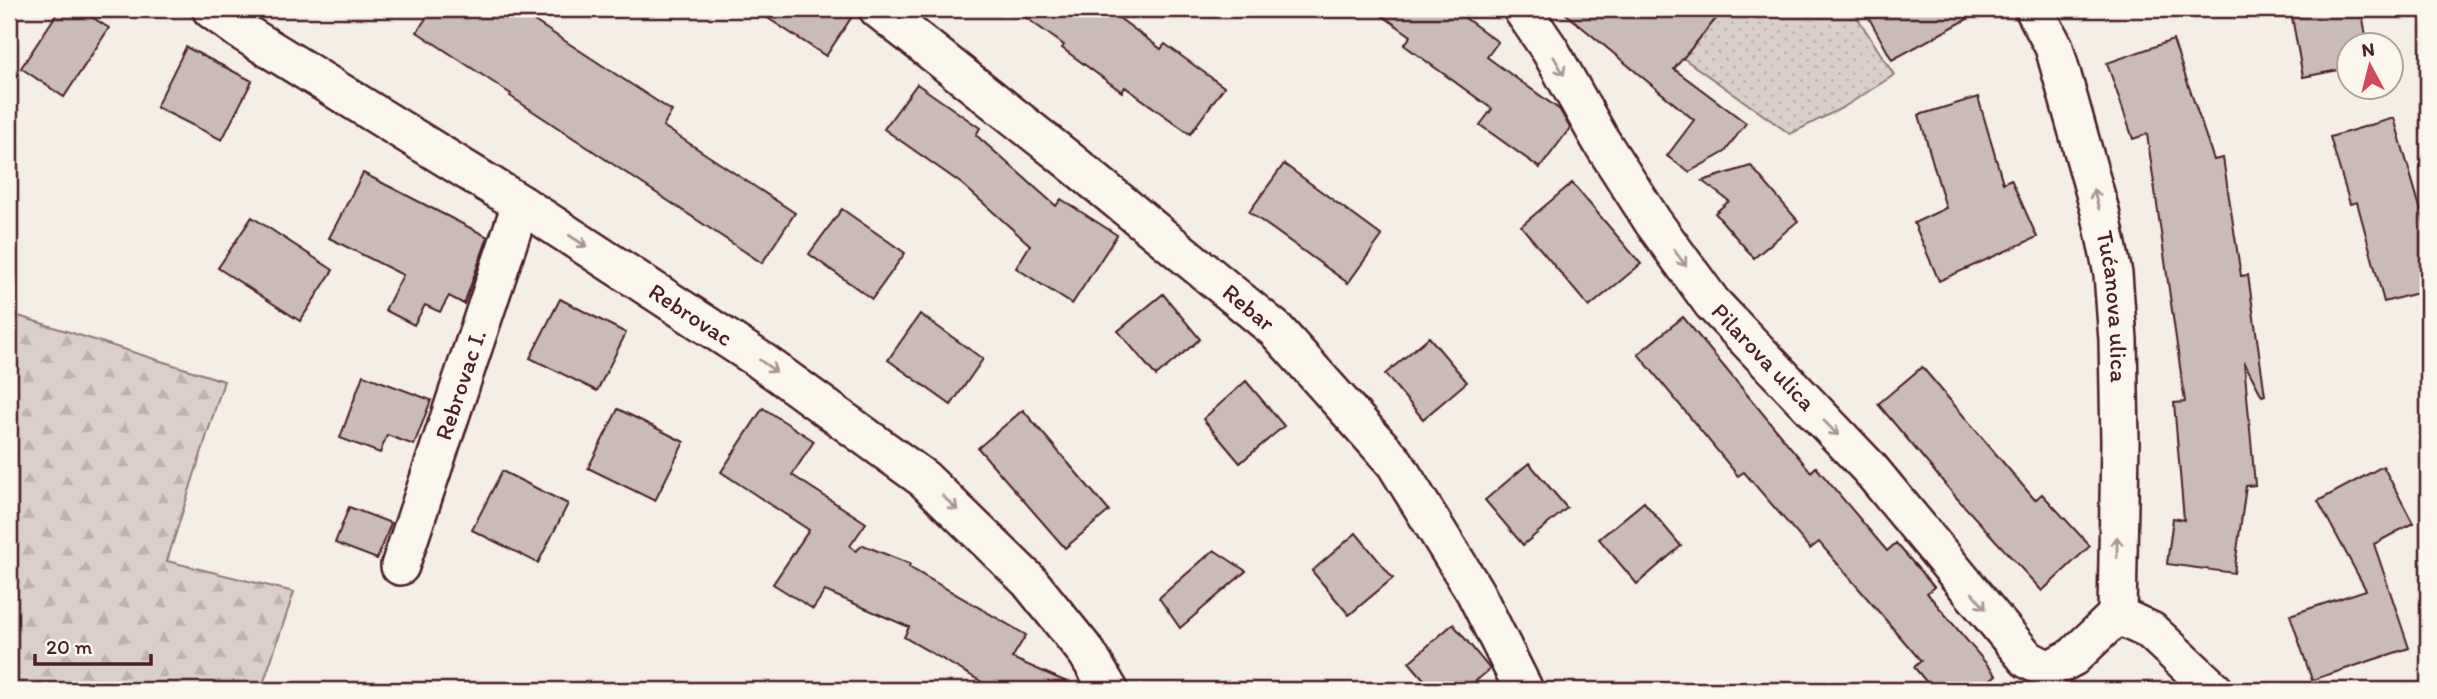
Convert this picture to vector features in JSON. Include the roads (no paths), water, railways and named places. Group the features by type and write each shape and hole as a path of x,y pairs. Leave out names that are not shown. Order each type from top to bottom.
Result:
{"street":[{"name":"Rebrovac","path":"211,9 240,31 521,204 760,360 924,478 1029,581 1087,653 1109,690"},
{"name":"Rebar","path":"878,9 1276,330 1395,463 1475,592 1524,690"},
{"name":"Pilarova ulica","path":"1522,9 1550,50 1601,141 1712,303 1870,469 2027,659 2048,680 2117,615"},
{"name":"Tućanova ulica","path":"2035,9 2054,47 2099,211 2113,274 2119,340 2117,615"},
{"name":"Rebrovac I.","path":"400,566 521,204"},
{"path":"2117,615 2151,631 2214,690"}]}
